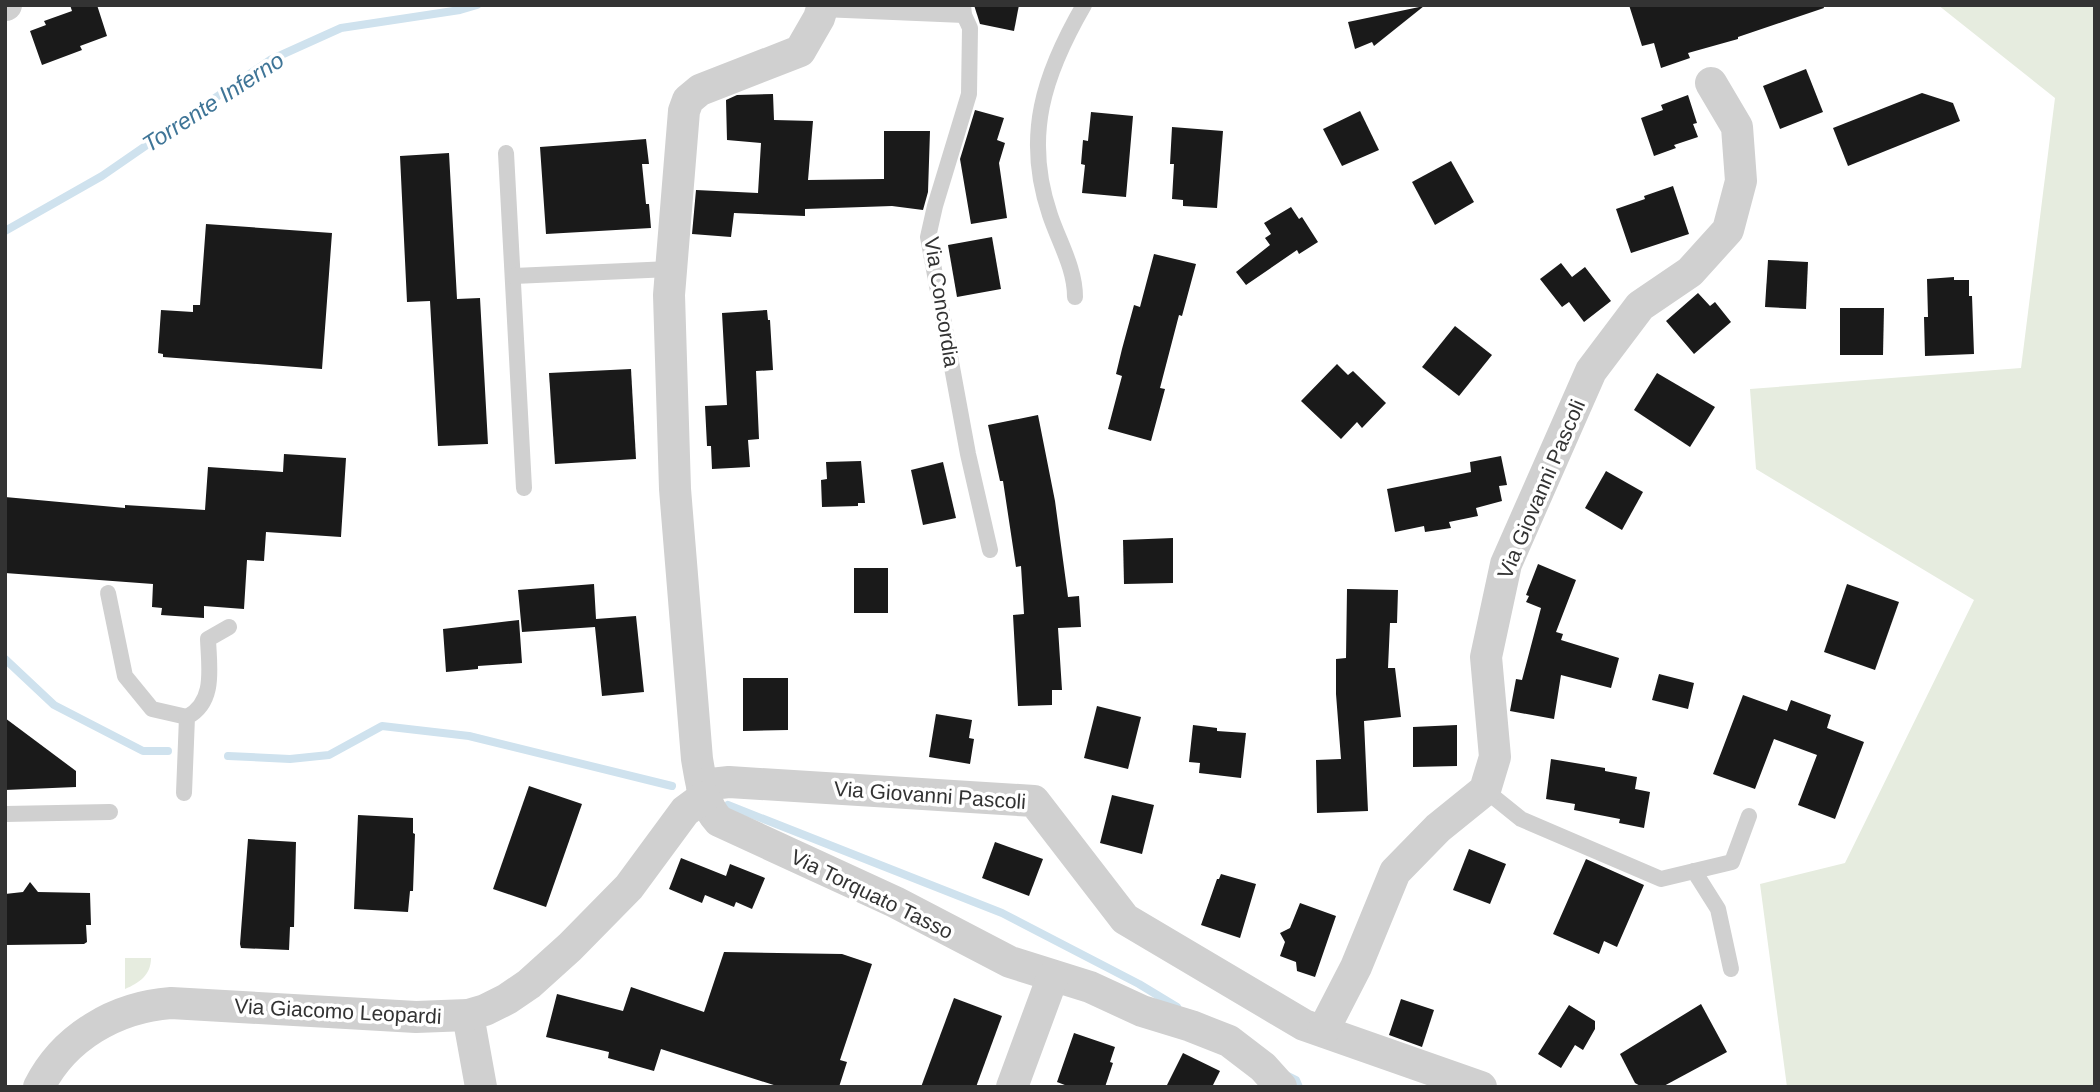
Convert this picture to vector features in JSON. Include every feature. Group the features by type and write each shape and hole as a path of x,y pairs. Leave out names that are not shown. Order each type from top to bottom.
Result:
{"street":[{"name":"Via Concordia","path":"703,791 690,694 675,489 670,269 685,105 705,87 800,51 823,7"},
{"name":"Via Giovanni Pascoli","path":"1485,790 1495,757 1486,657 1506,564 1591,371 1640,306 1690,272 1728,230 1741,181 1737,127 1711,83"},
{"name":"Via Giovanni Pascoli","path":"703,791 729,782 1034,801 1125,919 1304,1025 1481,1087"},
{"path":"1323,1031 1356,967 1395,872 1438,828 1485,790"},
{"name":"Via Torquato Tasso","path":"703,791 710,812 719,821 895,902 1010,962 1090,987 1142,1011 1191,1026 1234,1044 1263,1067 1281,1087"},
{"name":"Via Giacomo Leopardi","path":"39,1087 63,1052 90,1030 123,1013 156,1004 416,1017 467,1015 507,999 529,984 570,947 629,887 703,791"},
{"path":"1012,1087 1053,976"},
{"path":"467,1015 481,1087"}],"lane":[{"path":"1075,297 1075,287 1050,215 1040,173 1038,130 1040,107 1049,75 1062,43 1084,5"},
{"name":"Via Concordia","path":"823,7 964,10 970,28 969,94 934,206 928,237 968,454 990,550"},
{"path":"506,153 524,488"},
{"path":"514,276 670,269"},
{"path":"108,593 125,676 152,709 187,717 198,711 209,688 208,639 229,627"},
{"path":"184,793 187,717"},
{"path":"1485,790 1521,819 1661,879 1732,862 1749,816"},
{"path":"5,814 110,812"},
{"path":"1694,871 1718,909 1731,969"}],"shaded area":[{"path":"1938,5 2095,5 2095,1087 1787,1087 1760,884 1845,863 1974,600 1756,469 1750,389 2021,368 2055,98"},
{"path":"125,958 151,958 149,969 143,978 125,989"}],"building":[{"path":"70,5 97,5 107,36 80,46 82,50 42,65 30,31 46,25 44,21 72,11"},
{"path":"974,5 1019,5 1014,31 980,24"},
{"path":"1629,5 1823,5 1824,8 1738,39 1688,53 1690,58 1661,68 1654,43 1642,46"},
{"path":"1424,6 1374,46 1372,42 1355,49 1348,22"},
{"path":"1806,69 1823,112 1780,129 1763,86"},
{"path":"1922,93 1953,103 1960,121 1848,166 1833,128"},
{"path":"773,94 774,120 813,121 808,180 884,179 884,131 930,131 928,192 923,210 892,206 805,209 805,216 734,213 731,237 692,234 696,190 758,193 761,143 727,140 726,100 737,95"},
{"path":"1688,95 1697,123 1693,124 1698,137 1674,145 1676,148 1654,156 1641,118 1663,110 1661,105"},
{"path":"975,110 1004,118 997,140 1005,143 999,163 1007,218 971,224 960,159"},
{"path":"1360,111 1379,150 1342,166 1323,129"},
{"path":"1091,112 1133,116 1126,197 1082,193 1085,165 1081,164 1083,140 1088,141"},
{"path":"1172,127 1223,131 1217,208 1183,206 1183,200 1172,199"},
{"path":"646,139 649,164 642,164 651,228 546,234 540,147"},
{"path":"449,153 457,299 480,298 488,444 438,446 430,301 407,302 400,156"},
{"path":"1451,161 1474,202 1435,225 1412,182"},
{"path":"1673,186 1689,234 1631,253 1616,209"},
{"path":"1291,207 1299,219 1302,217 1318,242 1299,254 1297,250 1246,285 1236,272 1270,245 1265,238 1271,234 1264,223"},
{"path":"206,224 332,233 322,369 163,357 163,354 158,353 161,310 193,312 193,305 200,305"},
{"path":"992,237 1001,289 957,297 948,245"},
{"path":"1154,254 1196,264 1182,316 1179,315 1160,388 1165,389 1151,441 1108,429 1122,376 1116,374 1122,349 1134,305 1140,307"},
{"path":"1768,260 1808,262 1806,309 1765,307"},
{"path":"1561,263 1572,277 1585,267 1611,301 1584,322 1569,302 1562,307 1540,279"},
{"path":"1954,277 1954,280 1969,280 1974,354 1925,356 1927,279"},
{"path":"1698,293 1710,306 1715,302 1731,322 1694,354 1666,321"},
{"path":"1840,308 1884,308 1883,355 1840,355"},
{"path":"767,310 773,370 756,371 759,439 748,440 750,467 712,469 711,446 707,446 705,406 727,405 722,313"},
{"path":"1455,326 1492,355 1459,396 1422,367"},
{"path":"1337,364 1348,375 1353,371 1386,403 1362,428 1357,422 1341,439 1301,401"},
{"path":"631,369 636,459 555,464 549,373"},
{"path":"1657,373 1715,407 1690,447 1634,410"},
{"path":"1038,415 1055,501 1068,597 1079,596 1081,627 1058,628 1062,690 1052,690 1052,705 1018,706 1013,615 1024,614 1021,566 1016,567 1003,481 1000,481 988,425"},
{"path":"284,454 346,458 341,537 266,532 264,561 247,560 244,609 204,606 204,618 161,615 162,608 152,607 153,584 5,573 5,497 125,508 125,505 205,510 208,467 283,472"},
{"path":"1501,456 1507,485 1499,486 1502,501 1476,508 1478,516 1449,522 1451,528 1425,532 1424,526 1395,532 1387,489 1471,472 1470,462"},
{"path":"861,461 865,503 858,503 858,506 822,507 821,480 827,479 826,462"},
{"path":"943,462 956,518 923,525 911,470"},
{"path":"1606,471 1643,492 1622,530 1585,508"},
{"path":"1173,538 1173,583 1124,584 1123,540"},
{"path":"1538,564 1576,580 1556,632 1563,634 1561,640 1619,658 1611,688 1561,675 1554,719 1510,711 1516,679 1522,680 1541,608 1526,602 1529,596 1526,595"},
{"path":"854,568 888,568 888,613 854,613"},
{"path":"594,584 596,619 636,616 644,692 602,696 595,627 522,632 518,590"},
{"path":"1847,584 1899,602 1875,670 1824,652"},
{"path":"1347,589 1398,590 1397,623 1390,623 1388,668 1395,668 1401,717 1364,721 1368,811 1317,813 1316,760 1341,759 1336,659 1346,658"},
{"path":"519,620 522,663 478,666 478,669 446,672 443,629"},
{"path":"1659,674 1694,683 1688,709 1652,700"},
{"path":"743,678 788,678 788,730 743,731"},
{"path":"1743,695 1787,711 1791,700 1831,715 1827,728 1864,742 1835,819 1798,805 1817,755 1774,739 1755,789 1713,774"},
{"path":"1097,706 1141,717 1128,769 1084,758"},
{"path":"936,714 972,720 969,738 974,739 970,764 929,757"},
{"path":"5,718 76,771 76,787 5,790"},
{"path":"1193,725 1217,728 1217,731 1246,733 1241,778 1199,773 1200,763 1189,762"},
{"path":"1457,725 1457,766 1413,767 1413,727"},
{"path":"1551,759 1605,768 1605,771 1637,777 1635,789 1650,792 1644,828 1619,823 1620,819 1574,810 1575,804 1546,799"},
{"path":"529,786 582,804 546,907 493,889"},
{"path":"1112,795 1154,805 1142,854 1100,843"},
{"path":"358,815 413,818 413,891 410,891 408,912 354,909"},
{"path":"248,839 296,842 294,927 290,927 289,950 241,948"},
{"path":"995,842 1043,859 1029,896 982,878"},
{"path":"1469,849 1506,864 1490,904 1453,890"},
{"path":"681,858 726,876 730,864 765,878 752,909 736,902 734,907 705,895 702,903 669,889"},
{"path":"1586,859 1644,885 1617,947 1604,941 1599,954 1553,934"},
{"path":"1221,874 1256,884 1240,938 1201,925"},
{"path":"30,882 38,892 90,893 91,925 86,925 87,942 5,945 5,894 23,892"},
{"path":"1300,903 1336,916 1315,977 1297,971 1296,962 1280,956 1285,942 1280,933 1290,928"},
{"path":"724,952 842,954 872,964 840,1060 847,1062 839,1087 780,1087 661,1049 654,1071 608,1058 609,1052 546,1037 557,994 623,1011 631,987 704,1012"},
{"path":"954,998 1002,1016 976,1087 921,1087"},
{"path":"1401,999 1434,1010 1422,1047 1389,1035"},
{"path":"1701,1004 1727,1052 1662,1087 1642,1087 1635,1083 1620,1054"},
{"path":"1569,1005 1595,1021 1595,1029 1583,1050 1575,1045 1561,1068 1538,1054"},
{"path":"1074,1033 1115,1047 1105,1087 1070,1087 1057,1082"},
{"path":"1183,1053 1220,1071 1212,1087 1166,1087"}],"waterway":[{"name":"Torrente Inferno","path":"5,231 102,176 270,60 341,28 477,5"},
{"path":"5,659 54,705 143,751 168,751"},
{"path":"228,756 290,759 329,755 382,726 469,736 672,786"},
{"path":"728,805 1002,913 1139,984 1177,1007"},
{"path":"1286,1075 1296,1080 1299,1087"}]}
